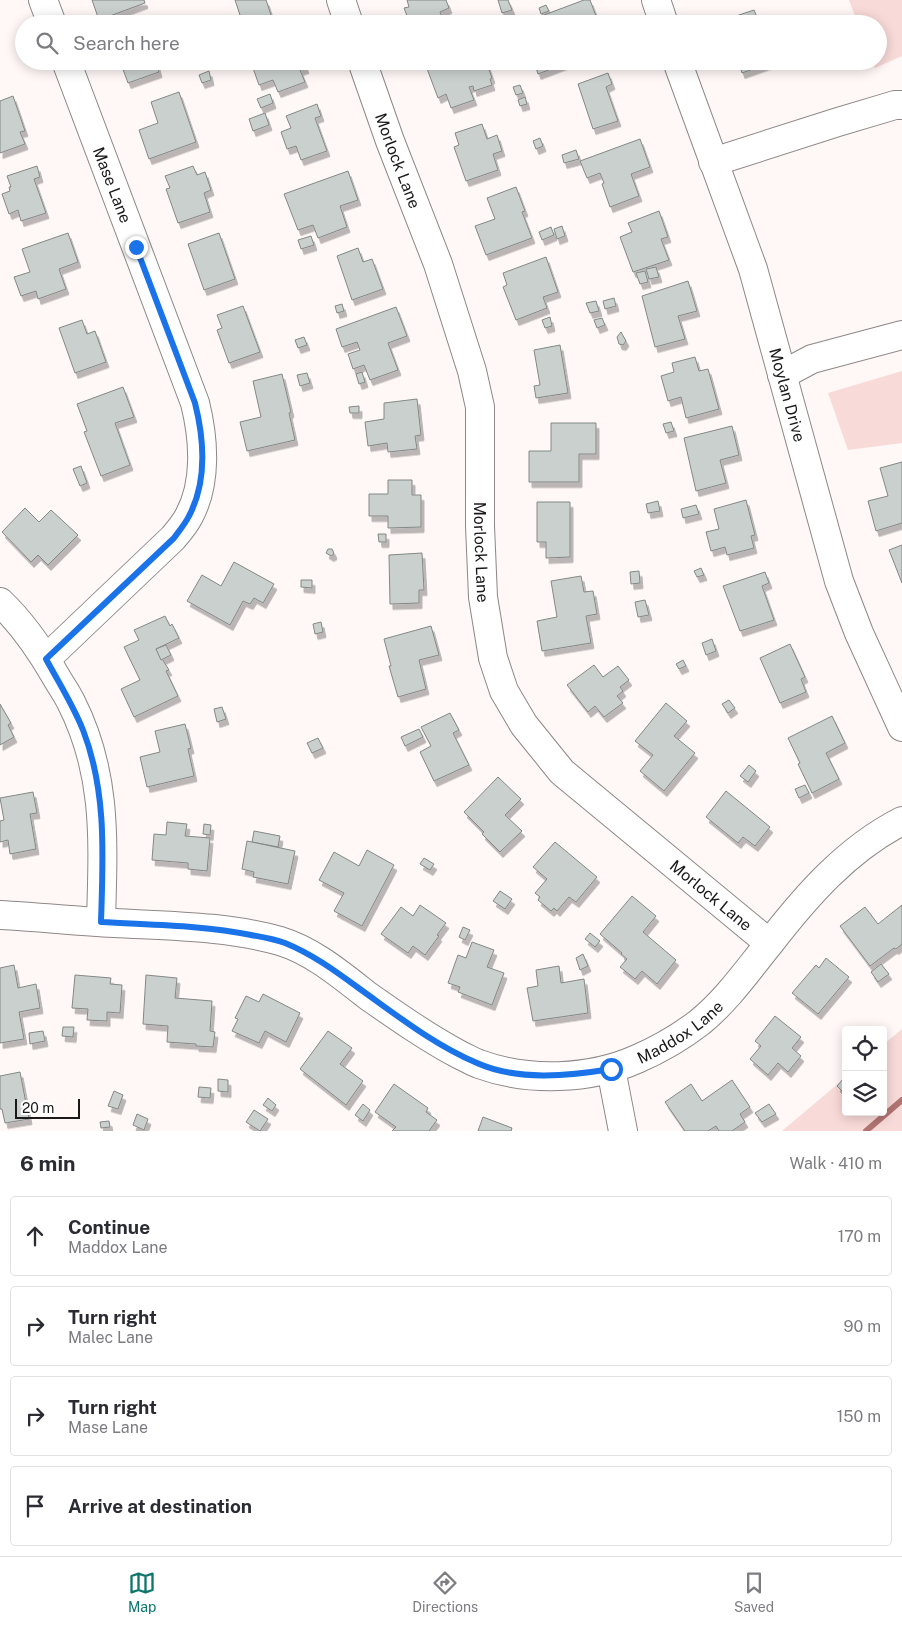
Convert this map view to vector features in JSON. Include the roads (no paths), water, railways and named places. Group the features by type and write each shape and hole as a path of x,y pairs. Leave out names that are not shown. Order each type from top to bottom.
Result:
{"street":[{"path":"43,0 49,15"},
{"path":"341,0 346,15"},
{"path":"656,0 661,15"},
{"name":"Mase Lane","path":"46,659 174,538 189,516 198,494 202,469 199,420 195,403 69,70"},
{"name":"Morlock Lane","path":"365,70 438,264 472,371 480,407 480,526 483,597 493,658 504,691 524,725 562,772 769,943"},
{"name":"Moylan Drive","path":"680,70 753,269 838,580 859,633 902,727"},
{"path":"713,162 838,122 895,105 902,105"},
{"path":"782,375 812,359 902,335"},
{"path":"0,602 15,616 46,659 71,701 83,730 95,770 100,796 103,836 101,922"},
{"name":"Maddox Lane","path":"0,915 189,927 238,932 282,942 332,968 370,997 441,1045 478,1064 522,1074 551,1076 584,1074 611,1069 638,1059 699,1022 718,1006 743,978 769,943 820,883 860,848 902,821"},
{"path":"611,1069 623,1131"}],"waterway":[{"path":"866,1131 902,1100"}]}
